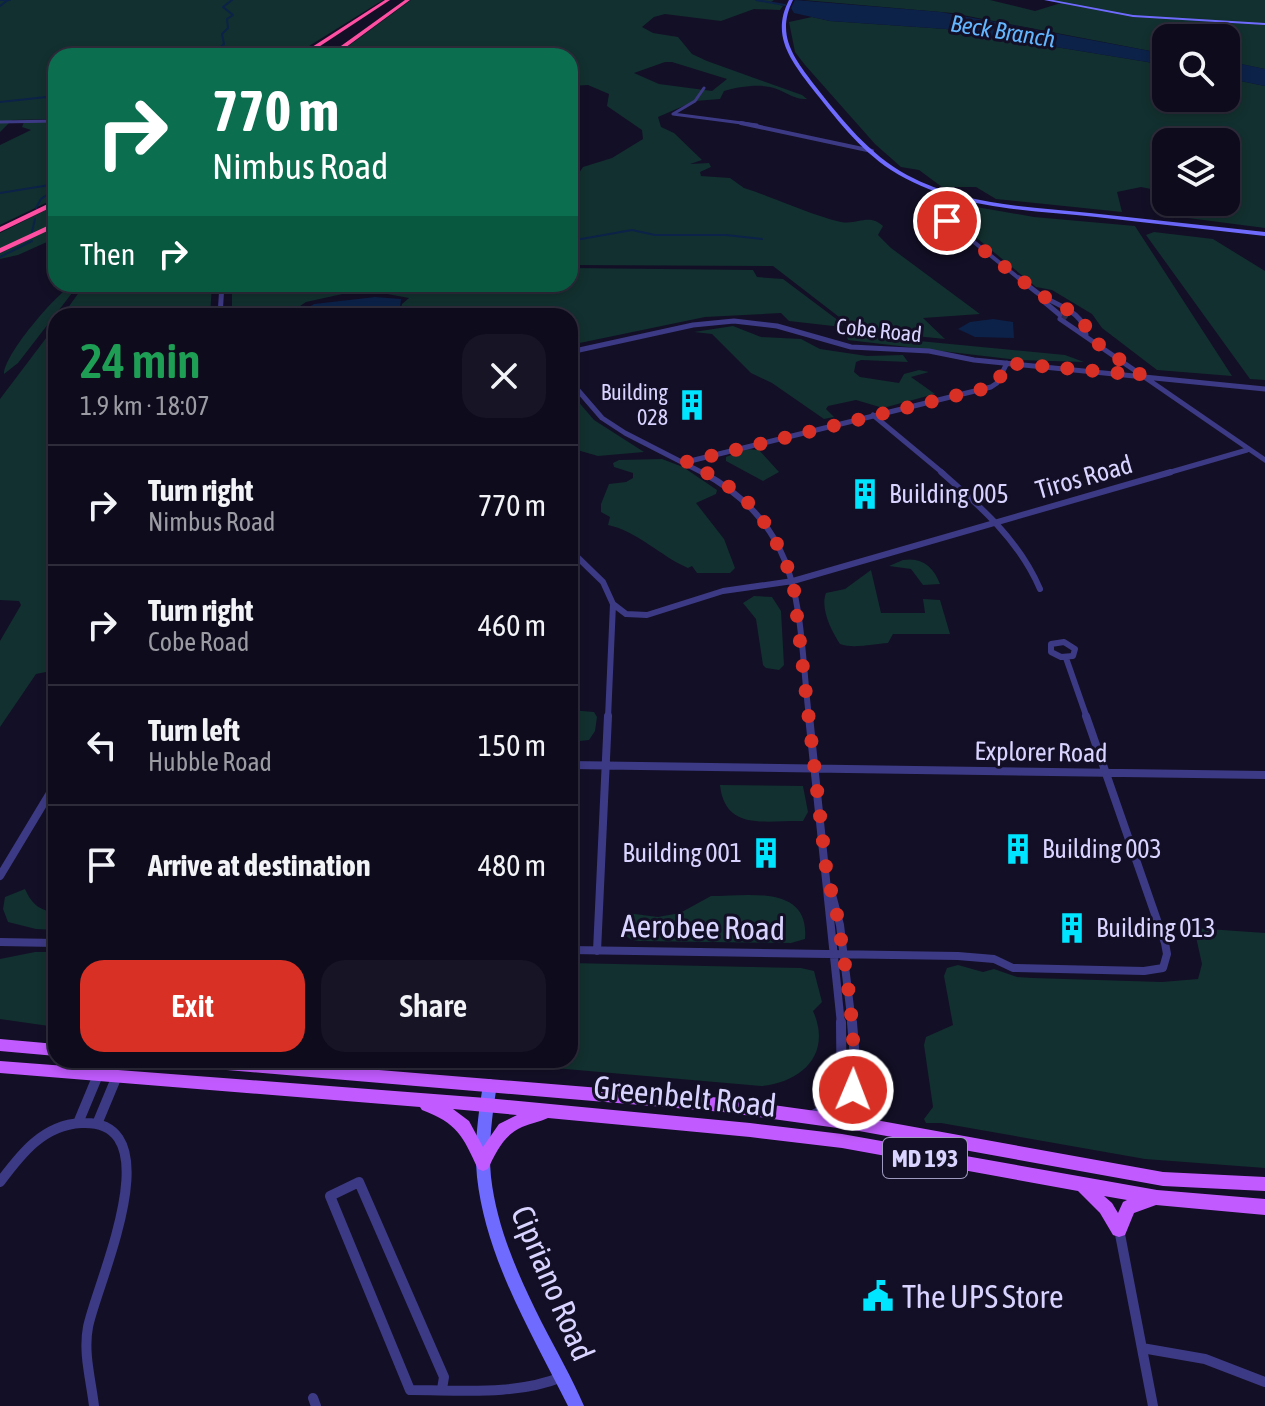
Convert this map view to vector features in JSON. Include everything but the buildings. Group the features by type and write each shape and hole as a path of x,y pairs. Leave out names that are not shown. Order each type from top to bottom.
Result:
{"highway":[{"path":"313,48 388,0"},
{"path":"341,48 408,0"},
{"path":"0,230 48,206"},
{"path":"0,251 48,228"}],"main road":[{"path":"791,0 784,25 790,57 836,114 872,151 903,175 945,193 1017,208 1265,234"},
{"path":"1046,0 1133,16 1265,24"},
{"path":"0,1045 48,1049"},
{"name":"Greenbelt Road","path":"0,1067 486,1105 842,1141 1084,1187 1157,1198 1265,1207"},
{"name":"Greenbelt Road","path":"279,1068 671,1100 809,1117 843,1115 1163,1179 1265,1184"},
{"name":"Cipriano Road","path":"490,1085 483,1164 485,1188 498,1236 576,1406"},
{"path":"409,1099 447,1112 463,1122 483,1164"},
{"path":"483,1164 493,1141 504,1128 519,1118 554,1111"},
{"path":"1084,1187 1106,1208 1119,1229"},
{"path":"1119,1229 1129,1207 1157,1198"}],"street":[{"path":"704,88 695,101 673,114 741,121 872,151"},
{"path":"0,122 48,121"},
{"path":"945,193 933,201 933,209 1039,294 1074,313 1085,324 1086,335"},
{"path":"1011,273 1014,282 1265,460"},
{"name":"Cobe Road","path":"578,350 693,325 734,321 777,326 851,347 929,351 1007,363 1141,375"},
{"path":"686,462 991,387 997,383 1007,363"},
{"path":"1141,375 1265,389"},
{"path":"578,390 602,418 725,484 762,518 777,540 793,581 816,769 827,899 855,1057 853,1090 843,1115"},
{"path":"873,415 996,523 1033,567 1040,589"},
{"name":"Tiros Road","path":"613,604 626,614 647,615 723,591 793,581 1247,450"},
{"path":"578,558 603,582 613,604 597,951"},
{"path":"1066,658 1106,773"},
{"name":"Explorer Road","path":"578,765 1265,775"},
{"name":"Aerobee Road","path":"578,950 984,957 1024,969 1144,971 1163,968 1167,954 1165,943 1106,773"},
{"path":"0,876 48,796"},
{"path":"0,942 48,943"},
{"path":"839,955 843,1115"},
{"path":"78,1123 98,1075"},
{"path":"97,1124 117,1076"},
{"path":"809,1117 829,1107 840,1086"},
{"path":"0,1182 38,1138 57,1127 78,1123 97,1124 120,1138 125,1150 126,1168 120,1227 88,1324 94,1406"},
{"path":"442,1389 444,1377 359,1182 330,1196 410,1390 537,1388 562,1377"},
{"path":"1119,1229 1153,1406"},
{"path":"1142,1348 1199,1356 1231,1365 1265,1382"}],"green space":[{"path":"0,0 383,0 306,48 48,48 48,119 12,120 0,132"},
{"path":"411,0 774,0 771,2 783,6 780,10 754,9 721,21 665,14 654,17 642,27 653,33 678,37 692,54 807,99 765,86 735,88 724,91 720,99 695,101 658,117 661,127 674,133 702,160 690,164 709,163 711,167 700,172 701,176 730,178 744,188 841,222 878,222 883,226 878,235 891,248 980,314 923,318 945,339 856,330 773,266 578,265 578,174 583,167 612,158 643,139 642,130 607,106 609,94 588,85 578,86 578,48 346,48","holes":["672,62 727,79 712,91 659,84 634,73"]},
{"path":"803,0 990,0 1035,11 1061,3 1049,0 1265,0 1265,69 1240,64 1240,24 1152,24 1152,51 952,13"},
{"path":"812,17 946,29 1152,63 1152,112 1240,112 1240,81 1265,86 1265,228 1185,216 1240,216 1240,128 1152,128 1152,189 1141,187 1117,192 1122,212 996,199 976,187 942,187 919,170 901,167 875,144 795,52 789,22"},
{"path":"24,122 48,122 48,202 0,225 0,145 31,130 22,127"},
{"path":"948,202 1034,217 1135,226 1232,376 1157,370 1102,328 1092,314 1052,290 1036,287 943,210"},
{"path":"48,209 48,242 0,259 0,233"},
{"path":"1154,232 1213,239 1265,271 1265,380 1250,379 1146,235"},
{"path":"578,268 753,270 757,277 783,279 843,324 842,327 789,321 781,313 705,317 578,343 578,308 401,308 409,298 377,292 578,292"},
{"path":"64,292 73,292 60,308 48,308 48,324 18,363 4,374 12,354 54,300"},
{"path":"79,292 212,292 210,308 68,308"},
{"path":"232,292 347,292 306,302 297,308 232,308"},
{"path":"733,326 761,337 801,339 820,349 867,356 903,355 908,362 861,360 856,362 854,372 860,377 899,383 904,374 919,370 929,372 911,377 935,394 883,408 856,400 828,406 826,409 834,417 824,419 772,383 751,373 712,334 694,332"},
{"path":"846,334 1065,355 1084,362 1018,360 848,340"},
{"path":"48,336 48,672 36,674 0,727 0,641 21,605 19,601 0,600 0,399"},
{"path":"578,401 594,420 644,452 598,456 578,450"},
{"path":"746,449 759,450 779,472 763,481 726,461 726,457"},
{"path":"662,459 683,467 717,490 716,494 696,503 724,539 735,568 730,573 697,573 692,566 688,568 630,533 608,525 610,517 601,512 601,504 609,484 633,478 633,473 614,467 613,463 619,460"},
{"path":"903,560 926,564 940,584 923,585 911,569 889,566"},
{"path":"871,570 881,613 925,613 923,599 940,600 950,634 893,634 888,643 840,644 825,612 826,593 845,589"},
{"path":"754,596 772,597 781,611 784,665 779,670 763,665 756,619 743,603"},
{"path":"578,711 594,712 597,717 595,731 589,740 578,741"},
{"path":"720,785 803,786 808,812 803,821 762,822 739,817 724,800"},
{"path":"25,889 37,906 48,911 48,930 8,922 3,909 5,897"},
{"path":"758,895 787,901 797,909 804,921 805,939 791,943 639,941 629,938 624,932 627,913 658,917 680,913 711,896"},
{"path":"1194,928 1265,933 1265,1168 1145,1159 941,1123 926,1123 924,1119 933,1107 924,1045 926,1037 953,1025 944,976 947,968 958,965 983,972 994,969 1017,977 1033,978 1162,982 1198,979 1202,964"},
{"path":"48,952 48,1026 0,1019 0,959"},
{"path":"578,963 801,968 814,971 822,1002 813,1011 818,1026 816,1052 801,1072 761,1086 554,1068 578,1068"}],"water":[{"path":"795,0 941,12 1152,51 1152,63 946,29 830,21 794,13 791,8"},
{"path":"1240,64 1265,69 1265,86 1240,81"},
{"path":"375,297 401,299 400,308 308,308 314,304"},
{"path":"993,319 1013,322 1014,338 975,337 958,329 970,322"}],"waterway":[{"path":"0,0 8,0"},
{"path":"0,6 8,0"},
{"path":"219,48 224,44 222,34 228,28 227,19 233,15 223,7 232,0"},
{"name":"Beck Branch","path":"756,0 785,5"},
{"path":"0,102 48,97"},
{"path":"0,193 48,185"},
{"path":"36,208 48,194"},
{"path":"32,232 35,219"},
{"path":"578,240 632,230 655,235 726,235 762,239"},
{"path":"0,257 32,241"}],"tunnel":[{"path":"1063,315 1067,318"}],"place":[{"name":"Building 028","path":"692,405"},
{"name":"Building 005","path":"865,494"},
{"name":"Building 003","path":"1018,849"},
{"name":"Building 001","path":"766,853"},
{"name":"Building 013","path":"1072,928"},
{"name":"The UPS Store","path":"878,1296"}],"route":[{"path":"853,1090 855,1057 851,1008 834,896 828,885 793,581 777,540 762,518 725,484 686,462 991,387 997,383 1007,363 1141,375 1086,335 1085,324 1074,313 1039,294 947,221"}]}
